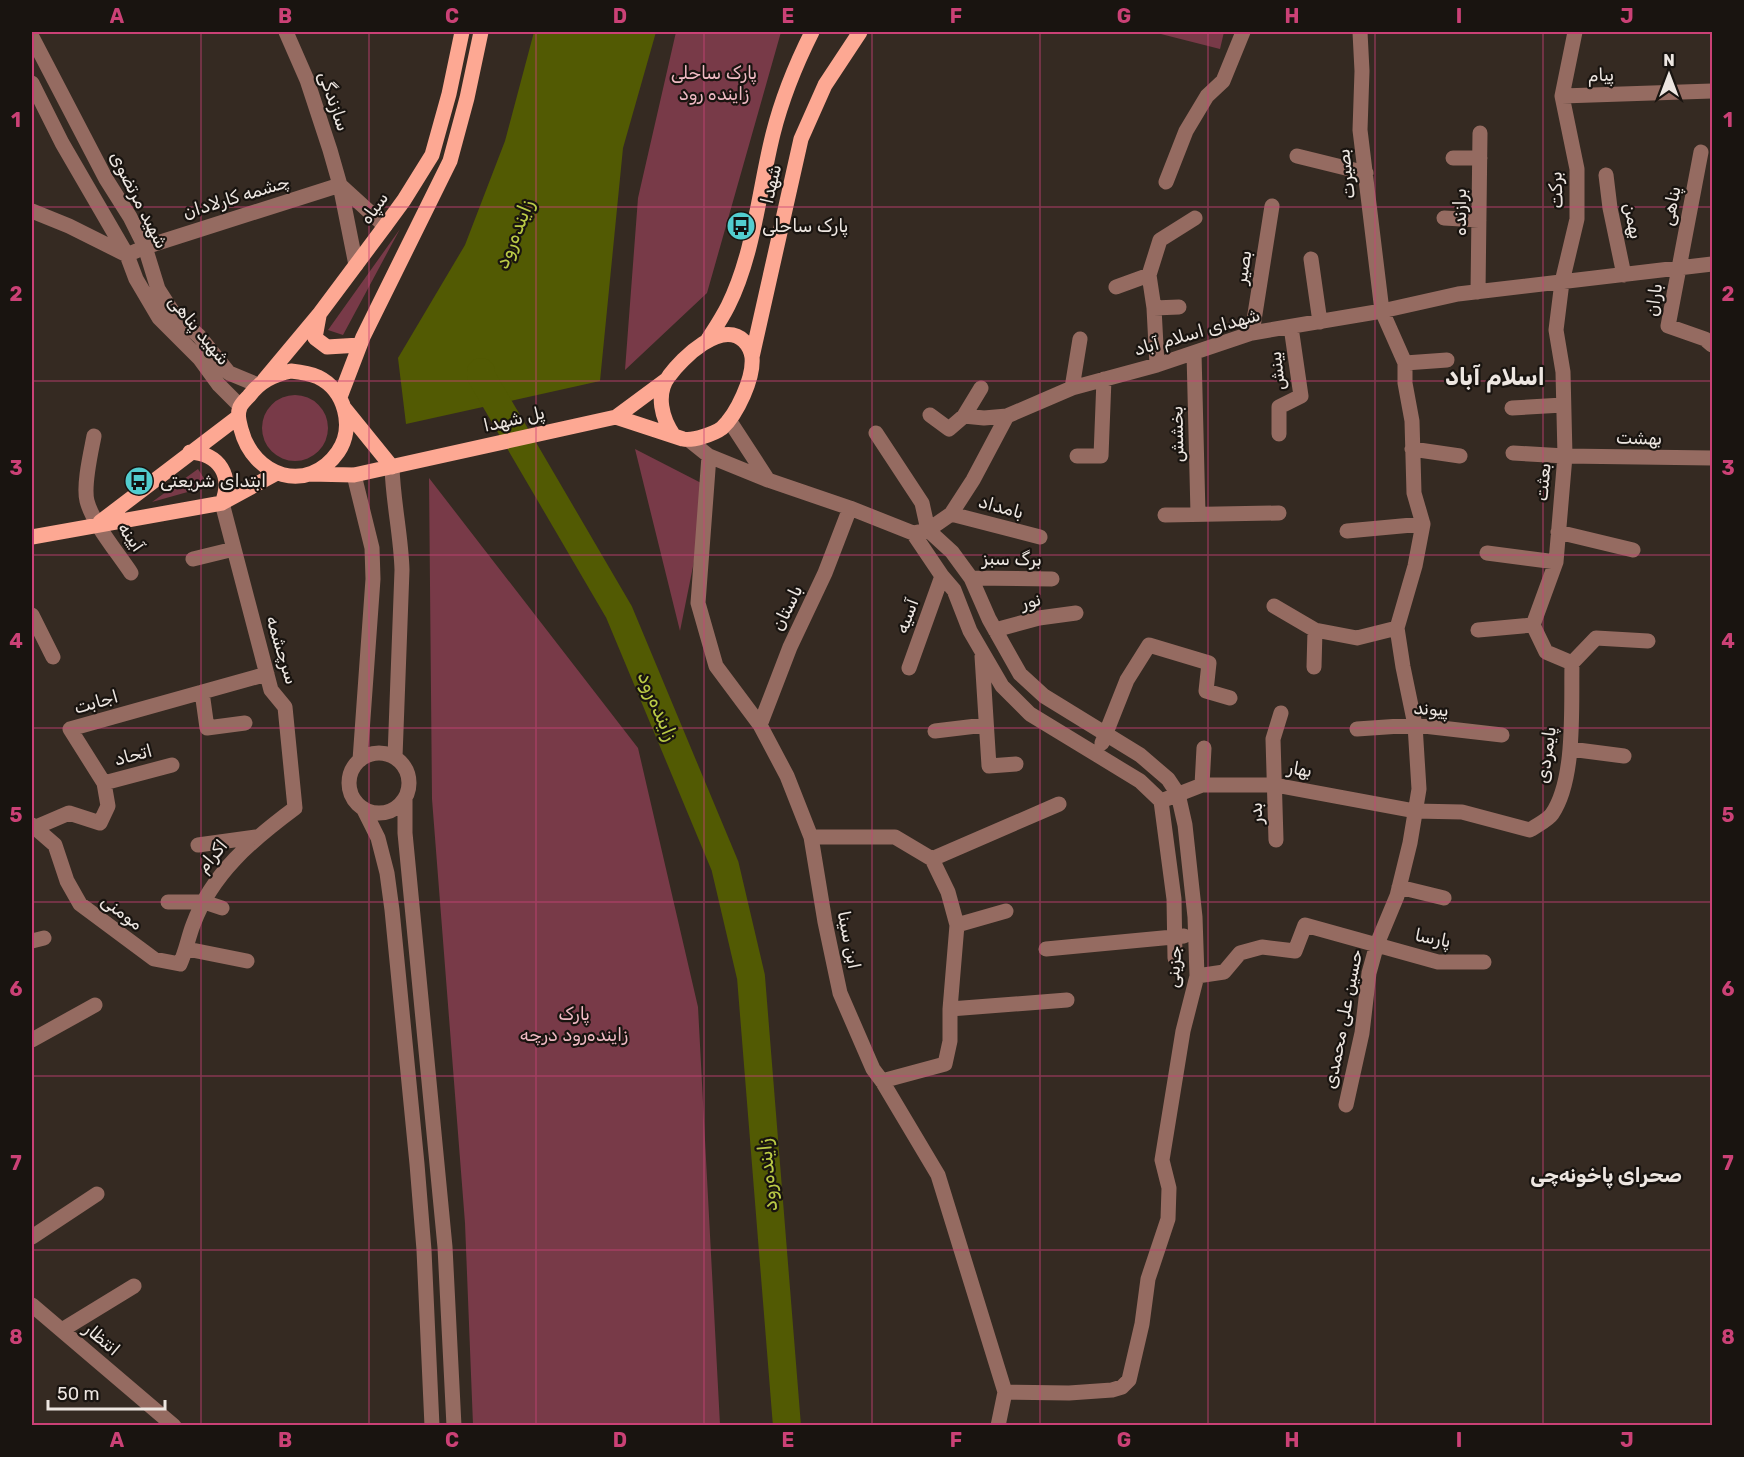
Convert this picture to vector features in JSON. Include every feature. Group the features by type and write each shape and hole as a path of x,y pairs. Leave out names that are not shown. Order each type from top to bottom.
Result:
{"main road":[{"name":"سپاه","path":"261,383 320,313 386,226 432,155 449,94 462,32"},
{"path":"239,412 249,452 261,465 277,473 293,476 310,474 322,468 340,448 347,423 342,403 360,345 450,161 467,98 481,32"},
{"name":"شهدا","path":"707,342 734,294 749,244 773,132 795,66 812,32"},
{"name":"شهدا","path":"752,357 801,139 825,85 860,32"},
{"path":"320,313 315,338 327,347 360,345"},
{"path":"616,417 681,438 720,430 729,420 746,391 751,371 752,357 748,345 739,336 727,333 718,335 688,355 666,380 661,394 662,410 666,425 681,438"},
{"path":"98,524 239,412 261,383 277,374 291,371 306,372 325,382 392,467"},
{"path":"616,417 666,380"},
{"name":"پل شهدا","path":"310,474 354,475 616,417"},
{"path":"190,452 211,457 219,464 226,483 226,493 222,503"},
{"path":"32,537 222,503 277,473"}],"street":[{"name":"سازندگی","path":"286,32 307,80 330,150 340,185 356,265"},
{"path":"1166,182 1186,131 1207,96 1223,81 1244,32"},
{"name":"بصیرت","path":"1360,32 1362,71 1360,130 1382,311"},
{"path":"1562,96 1575,32"},
{"name":"شهيد مرتضوی","path":"32,38 145,246 158,289 174,314 199,336 229,373 261,383"},
{"name":"شهید پناهی","path":"32,83 62,144 127,255 136,279 159,318 201,359 239,412"},
{"name":"پیام","path":"1562,96 1713,90"},
{"name":"برکت","path":"1562,96 1577,169 1577,219 1562,282"},
{"name":"برازنده","path":"1478,292 1480,133"},
{"name":"پناهی","path":"1679,268 1701,152"},
{"path":"1297,156 1365,173"},
{"path":"1453,158 1480,158"},
{"name":"بهمن","path":"1606,175 1610,208 1624,275"},
{"path":"340,185 386,226"},
{"name":"چشمه کارلادان","path":"127,255 145,246 340,185"},
{"name":"بصیر","path":"1252,333 1272,206"},
{"path":"32,211 69,226 127,255"},
{"path":"1157,365 1154,308 1149,275 1160,240 1195,218"},
{"path":"1444,218 1479,220"},
{"path":"1311,259 1320,322"},
{"name":"شهدای اسلام آباد","path":"1007,416 1072,388 1157,365 1252,333 1382,311 1458,294 1713,264"},
{"name":"باران","path":"1679,268 1668,326 1705,339 1713,345"},
{"path":"1116,287 1149,275"},
{"name":"بعثت","path":"1533,625 1556,562 1564,456 1563,372 1556,330 1562,282"},
{"path":"1154,308 1179,307"},
{"name":"حسین علی محمدی","path":"1346,1105 1362,1033 1370,973 1377,944 1399,886 1419,789 1416,726 1397,628 1416,566 1423,524 1414,493 1412,421 1405,383 1405,363 1382,311"},
{"name":"بینش","path":"1279,434 1279,407 1301,396 1291,327"},
{"path":"1072,388 1080,339"},
{"name":"بخشش","path":"1194,353 1198,514"},
{"path":"1405,363 1447,360"},
{"path":"219,385 229,383 233,375"},
{"path":"1077,456 1101,456 1104,379"},
{"path":"930,415 949,429 964,416 981,388"},
{"path":"1512,408 1563,405"},
{"path":"964,416 984,418 1007,416"},
{"path":"681,438 709,456 913,533 928,530 951,514 973,480 1007,416"},
{"path":"729,420 768,480"},
{"path":"876,433 922,503 928,530"},
{"name":"آیینه","path":"94,436 86,500 98,524 131,573"},
{"path":"1412,449 1460,456"},
{"name":"بهشت","path":"1513,453 1713,458"},
{"name":"ابن سینا","path":"709,456 698,603 716,666 760,725 787,776 811,837 840,993 873,1069 938,1175 1005,1392 998,1425"},
{"path":"392,467 402,570 395,758"},
{"path":"354,475 372,548 373,579 360,760 350,776 350,785 352,794 363,808 378,838 387,873 392,910 424,1250 432,1425"},
{"name":"سرچشمه","path":"222,503 271,690 285,707 295,808"},
{"name":"باستان","path":"760,725 790,647 825,573 850,508"},
{"path":"1165,515 1279,513"},
{"name":"بامداد","path":"951,514 1040,537"},
{"path":"1347,531 1423,524"},
{"name":"جزینی","path":"928,530 952,552 971,578 995,630 1020,674 1065,711 1140,755 1168,779 1178,794 1188,849 1196,936 1197,976 1183,1031 1162,1160 1169,1188 1168,1219 1148,1279 1142,1324 1129,1380 1122,1387 1112,1390 1069,1393 1005,1392"},
{"path":"1558,532 1633,550"},
{"path":"913,533 954,590 970,631 1002,686 1030,714 1140,781 1161,801 1174,899 1175,958"},
{"path":"193,559 234,549"},
{"path":"1487,553 1556,562"},
{"name":"آسیه","path":"909,669 942,576"},
{"name":"برگ سبز","path":"971,578 1052,579"},
{"path":"1274,606 1315,630 1357,638 1397,628"},
{"name":"نور","path":"995,630 1039,618 1076,613"},
{"path":"32,615 52,657"},
{"path":"1478,630 1533,625 1546,652 1572,663 1596,638 1648,641"},
{"path":"1314,668 1315,630"},
{"path":"1098,754 1127,680 1149,645 1209,663 1206,691 1230,698"},
{"path":"982,653 988,766 1016,764"},
{"name":"پایمردی","path":"1416,811 1461,812 1530,830 1552,815 1563,789 1570,749 1572,663"},
{"name":"اجابت","path":"33,826 69,813 100,823 108,806 104,783 70,729 267,675"},
{"path":"202,692 207,728 245,723"},
{"path":"1030,714 1044,696"},
{"name":"بدر","path":"1276,840 1273,739 1281,713"},
{"path":"935,731 985,725"},
{"name":"پیوند","path":"1357,729 1416,726 1502,735"},
{"path":"1202,785 1204,748"},
{"path":"1570,749 1624,756"},
{"path":"360,760 377,753 395,758 407,772 409,781 405,799 405,833 445,1247 454,1425"},
{"name":"اتحاد","path":"104,783 172,765"},
{"name":"بهار","path":"1161,801 1202,785 1275,784 1416,811"},
{"path":"363,808 381,813 399,806 405,799"},
{"path":"932,859 1059,804"},
{"name":"اکرام","path":"187,949 193,924 212,885 235,857 256,837 295,808"},
{"name":"مومنی","path":"33,826 55,845 67,880 80,904 154,959 180,964 187,949"},
{"path":"198,845 256,837"},
{"path":"811,837 895,837 932,859 948,892 957,925 950,1009 950,1041 945,1064 882,1081"},
{"path":"1399,886 1444,898"},
{"path":"168,902 204,902 222,908"},
{"path":"957,925 1006,912"},
{"name":"پارسا","path":"1197,976 1224,972 1240,953 1262,947 1295,951 1305,925 1438,962 1484,962"},
{"path":"1046,949 1174,936 1196,936"},
{"path":"187,949 247,961"},
{"path":"950,1009 1067,1000"},
{"path":"32,1040 95,1005"},
{"path":"32,1237 98,1194"},
{"path":"62,1330 134,1286"},
{"name":"انتظار","path":"32,1305 174,1425"}],"green space":[{"name":"پارک ساحلی زاینده رود","path":"676,32 781,32 707,293 625,370 638,198"},
{"path":"1153,32 1224,32 1220,49"},
{"path":"400,229 343,335 328,330"},
{"path":"295,395 307,398 318,405 325,416 328,428 325,440 318,451 307,458 295,461 283,458 272,451 265,440 262,428 265,416 272,405 283,398"},
{"path":"635,449 709,487 680,631"},
{"path":"198,469 209,486 152,502"},
{"name":"پارک زاینده‌رود درچه","path":"429,478 638,748 698,1007 720,1425 473,1425 465,1223 432,799"}],"water":[{"path":"534,32 656,32 623,148 600,381 406,424 398,358 465,245 505,141"}],"waterway":[{"name":"زاینده‌رود","path":"481,372 481,376 619,612 725,866 751,977 787,1426"}],"place":[{"name":"پارک ساحلی","path":"741,226"},
{"name":"ابتدای شریعتی","path":"139,481"}],"district":[{"name":"اسلام آباد","path":"1495,377"},
{"name":"صحرای پاخونه‌چی","path":"1606,1175"}]}
